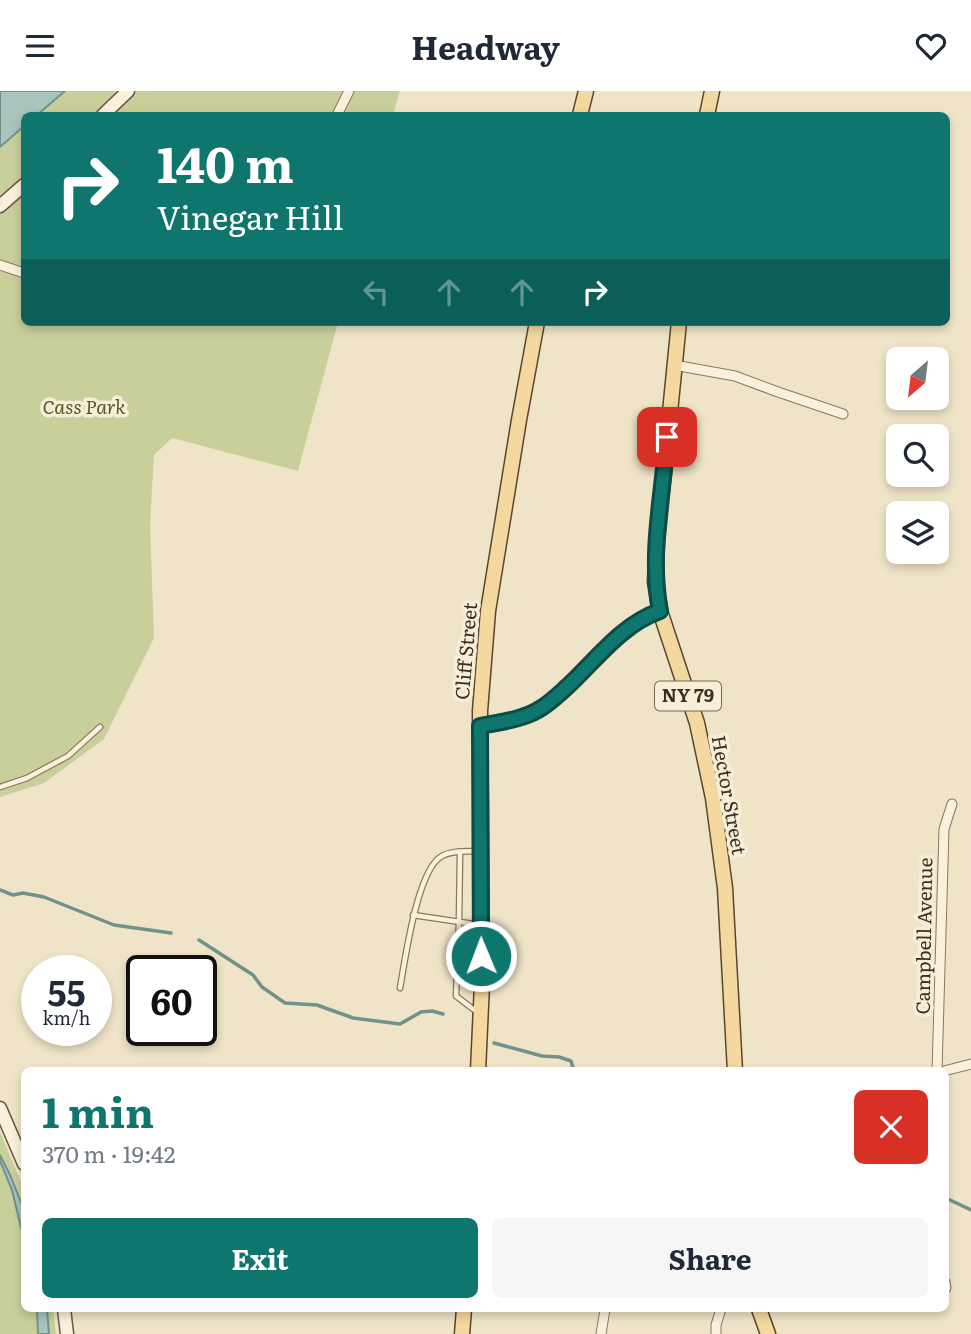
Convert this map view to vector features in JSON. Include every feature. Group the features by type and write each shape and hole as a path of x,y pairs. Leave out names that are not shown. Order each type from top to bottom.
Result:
{"main road":[{"path":"106,112 128,91"},
{"path":"581,112 586,91"},
{"path":"708,112 712,91"},
{"path":"0,206 21,188"},
{"name":"Cliff Street","path":"478,1067 481,1014 482,672 488,611 536,326"},
{"name":"Hector Street","path":"678,326 657,542 656,582 660,611 697,723 713,798 725,888 735,1067"},
{"path":"0,1108 21,1157"},
{"path":"64,1312 68,1334"},
{"path":"462,1334 464,1312"},
{"path":"760,1312 768,1334"}],"street":[{"path":"338,112 349,91"},
{"path":"0,265 21,272"},
{"path":"674,365 735,376 843,414"},
{"path":"480,726 537,711 551,702 622,633 638,621 660,611"},
{"name":"Campbell Avenue","path":"937,1067 944,829 952,804"},
{"path":"949,1070 971,1064"},
{"path":"601,1334 605,1312"},
{"path":"716,1334 720,1312"}],"lane":[{"path":"0,787 27,778 68,756 100,727"},
{"path":"400,988 413,915 431,866 442,856 480,851"},
{"path":"460,852 456,996 481,1014"},
{"path":"413,915 481,925"}],"green space":[{"path":"65,91 400,91 394,112 40,112"},
{"name":"Cass Park","path":"21,129 21,326 337,326 298,471 172,438 154,455 150,525 154,638 104,739 44,783 0,797 0,147"},
{"path":"0,1132 21,1182 21,1312 53,1312 56,1334 0,1334"}],"water":[{"path":"0,91 65,91 40,112 21,112 21,129 0,147"},
{"path":"0,1155 21,1202 21,1228 12,1190"},
{"path":"37,1312 47,1312 49,1334 38,1334"}],"waterway":[{"path":"0,890 13,895 23,893 44,897 114,925 171,933"},
{"path":"199,940 253,975 262,987 285,1003 317,1005 353,1018 400,1024 421,1012 443,1014"},
{"path":"494,1043 542,1056 559,1057 571,1061 573,1067"},
{"path":"949,1199 971,1210"}],"route":[{"path":"481,956 480,726 537,711 551,702 622,633 638,621 660,611 656,582 657,542 667,437"}]}
